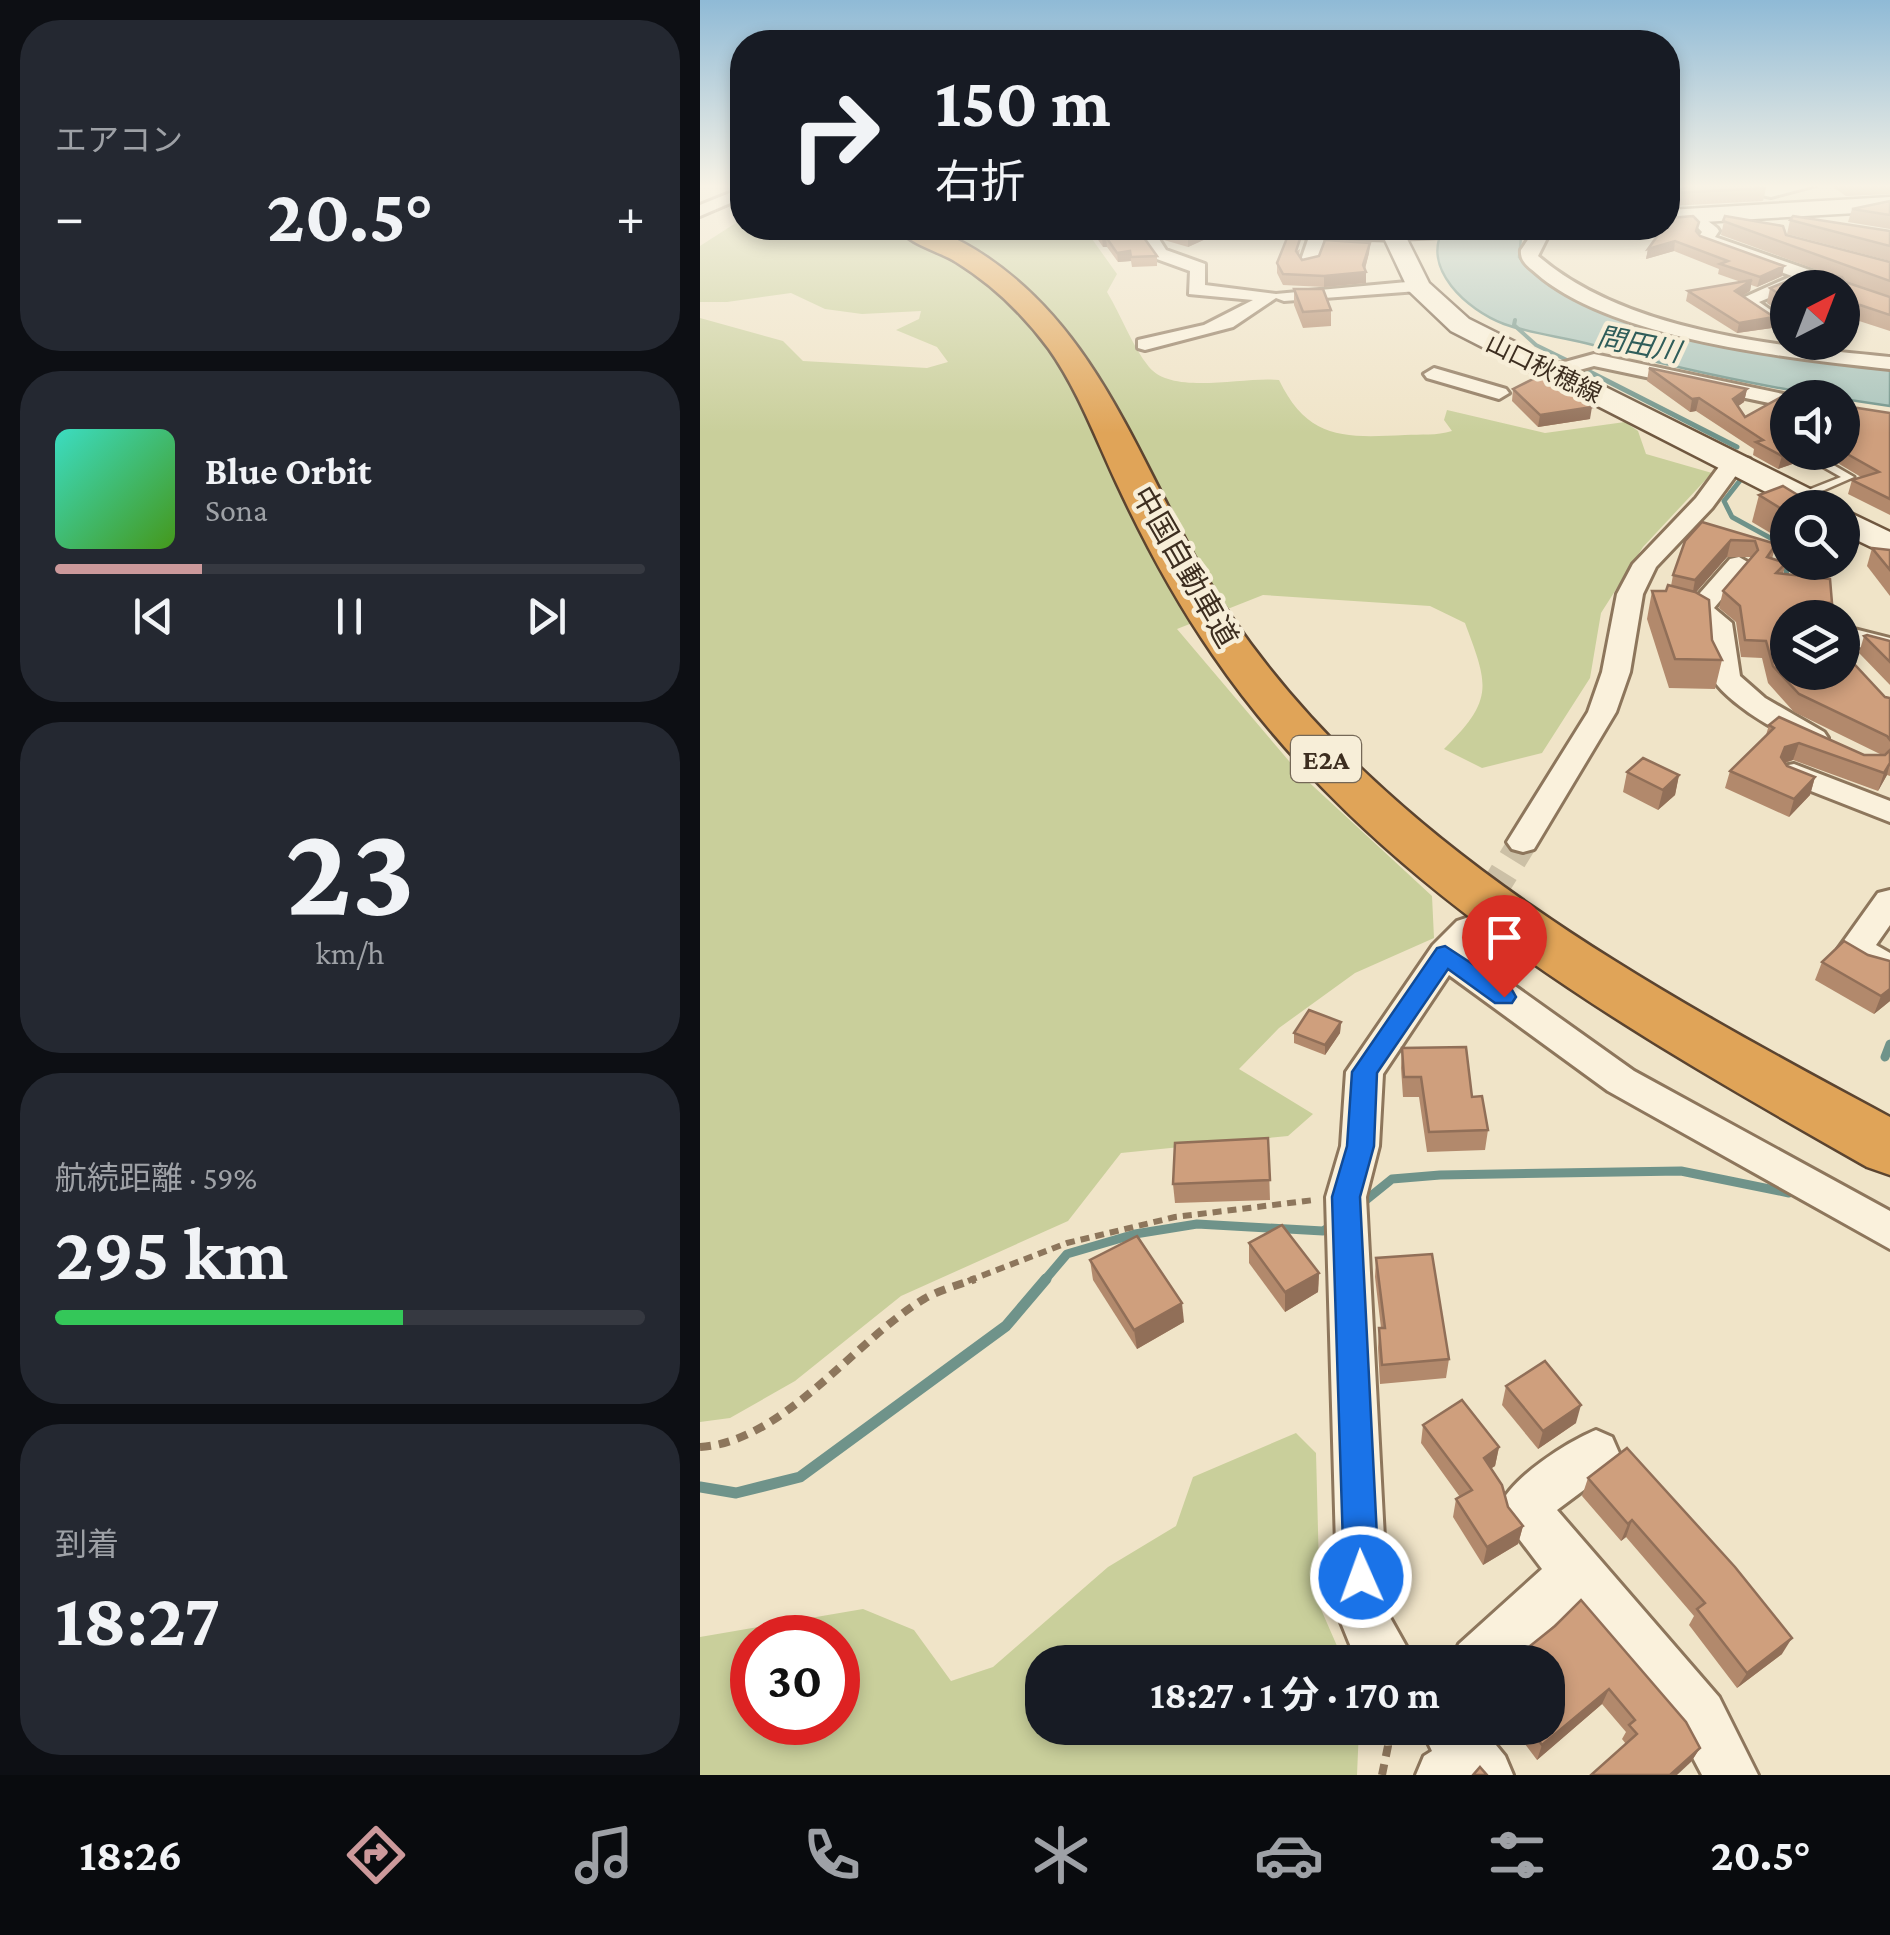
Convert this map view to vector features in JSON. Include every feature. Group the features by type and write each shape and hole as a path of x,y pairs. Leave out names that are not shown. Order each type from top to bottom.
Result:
{"highway":[{"name":"中国自動車道","path":"985,268 1004,281 1058,335 1096,396 1193,593 1242,665 1352,786 1433,858 1573,962 1695,1040 1890,1148"},
{"name":"中国自動車道","path":"1010,268 1026,277 1084,331 1127,392 1192,534 1231,599 1324,712 1384,771 1465,840 1602,941 1715,1012 1890,1106"}],"main road":[{"name":"山口秋穂線","path":"1410,268 1418,286 1460,325 1557,365 1790,490"},
{"path":"1860,529 1889,544"}],"street":[{"path":"1199,268 1195,290 1269,296 1418,286"},
{"path":"1538,268 1564,286 1614,308 1725,337 1890,363"},
{"path":"1736,268 1770,281"},
{"path":"1860,286 1877,280"},
{"path":"1770,290 1745,301 1770,316"},
{"path":"1860,294 1890,304"},
{"path":"1145,344 1202,333 1248,312 1269,296"},
{"path":"1448,399 1557,365 1594,360 1770,397"},
{"path":"1434,374 1483,389"},
{"path":"1523,842 1602,712 1616,672 1630,594 1645,564 1704,503 1729,469 1742,464"},
{"path":"1699,610 1739,564"},
{"path":"1630,594 1699,610 1719,623 1728,680 1754,704 1841,750"},
{"path":"1860,639 1890,648"},
{"path":"1794,773 1890,812"},
{"path":"1890,901 1856,949 1890,968"},
{"path":"1376,1645 1363,1615 1346,1197 1360,1146 1364,1072 1457,942 1621,1081 1890,1231"},
{"path":"1596,1452 1524,1506 1700,1716 1731,1775"},
{"path":"1496,1645 1576,1572"}],"lane":[{"path":"1830,490 1849,478 1835,470"}],"path":[{"path":"700,1447 716,1446 771,1421 925,1298 960,1284 1068,1243 1175,1217 1346,1197"},
{"path":"1382,1775 1388,1745"}],"green space":[{"path":"700,268 1113,268 1117,274 1107,292 1143,359 1160,376 1191,383 1279,380 1302,414 1316,425 1346,435 1446,433 1452,431 1444,420 1447,410 1545,433 1625,422 1638,431 1646,454 1712,473 1643,547 1601,613 1590,678 1542,753 1482,768 1444,749 1479,704 1482,677 1465,623 1430,606 1263,595 1177,629 1300,774 1432,896 1434,938 1355,973 1279,1028 1239,1069 1313,1114 1288,1136 1121,1153 1068,1221 901,1296 795,1381 730,1418 700,1422 700,318 783,341 803,361 927,368 948,362 937,347 896,330 919,319 921,311 862,314 825,309 791,293 700,302"},
{"path":"1296,1433 1316,1453 1320,1607 1337,1645 1025,1645 1025,1745 1358,1745 1357,1775 700,1775 700,1637 730,1632 730,1745 860,1745 860,1615 828,1615 863,1609 914,1630 951,1681 993,1667 1108,1567 1176,1526 1193,1477"}],"water":[{"name":"問田川","path":"1442,268 1531,268 1548,284 1588,306 1637,324 1770,354 1770,360 1818,360 1890,368 1890,406 1860,401 1860,380 1770,380 1770,386 1504,324 1476,309 1451,286"}],"building":[{"path":"1280,268 1364,268 1366,272 1324,276 1283,274"},
{"path":"1732,268 1780,268 1760,277"},
{"path":"1853,268 1890,268 1890,281"},
{"path":"1752,280 1735,291 1770,318 1739,323 1688,291"},
{"path":"1860,287 1890,297 1890,315 1860,305"},
{"path":"1294,289 1323,289 1331,310 1303,312"},
{"path":"1649,368 1747,389 1733,399 1745,417 1770,403 1770,450 1756,442 1763,440 1699,398 1692,399"},
{"path":"1539,376 1573,385 1592,407 1540,415 1513,389"},
{"path":"1860,408 1890,413 1890,499 1852,480 1879,472 1860,461"},
{"path":"1702,522 1770,542 1770,580 1830,580 1832,600 1770,600 1770,655 1766,641 1745,640 1740,606 1723,591 1758,550 1755,541 1731,540 1695,580 1673,575 1685,541"},
{"path":"1872,548 1890,550 1890,570"},
{"path":"1668,585 1709,600 1712,640 1722,660 1675,659 1652,591 1666,591"},
{"path":"1864,636 1890,641 1890,662"},
{"path":"1860,670 1890,698 1890,740 1887,736 1795,690 1860,690"},
{"path":"1779,717 1864,755 1885,755 1890,750 1890,763 1884,773 1799,743 1785,747 1781,757 1787,766 1815,777 1794,799 1730,771 1774,728 1769,725"},
{"path":"1643,758 1679,775 1663,790 1627,772"},
{"path":"1844,941 1868,955 1890,961 1890,989 1881,996 1822,962"},
{"path":"1309,1010 1341,1022 1325,1045 1294,1033"},
{"path":"1466,1047 1472,1097 1482,1096 1488,1130 1429,1132 1421,1077 1404,1077 1402,1048"},
{"path":"1268,1138 1270,1180 1173,1184 1175,1143"},
{"path":"1282,1225 1319,1273 1285,1292 1249,1243"},
{"path":"1137,1236 1182,1303 1134,1330 1090,1260"},
{"path":"1432,1254 1449,1359 1382,1365 1379,1328 1385,1328 1376,1258"},
{"path":"1545,1361 1581,1405 1543,1431 1506,1386"},
{"path":"1462,1400 1499,1447 1484,1458 1502,1485 1508,1507 1523,1526 1487,1547 1456,1499 1472,1490 1423,1425"},
{"path":"1627,1448 1735,1567 1792,1638 1747,1673 1697,1609 1705,1603 1632,1520 1628,1524 1588,1478"},
{"path":"1581,1600 1686,1722 1700,1748 1670,1775 1591,1775 1637,1734 1629,1725 1635,1720 1609,1689 1565,1726 1565,1645 1531,1645"}],"waterway":[{"path":"1515,320 1514,325 1536,345 1579,366"},
{"path":"1574,364 1737,447"},
{"path":"1742,478 1724,501 1732,517 1785,546 1787,582"},
{"path":"1885,1057 1890,1044"},
{"path":"1361,1204 1392,1179 1440,1175 1681,1171 1789,1193 1793,1187"},
{"path":"1044,1281 1067,1254 1135,1234 1197,1224 1323,1231 1334,1224"},
{"path":"700,1487 736,1493 800,1477 1006,1326 1046,1279"}],"tunnel":[{"path":"1489,897 1523,842"},
{"path":"1477,917 1491,894"}],"route":[{"path":"1361,1577 1346,1197 1360,1146 1364,1072 1445,954 1504,997"}]}
